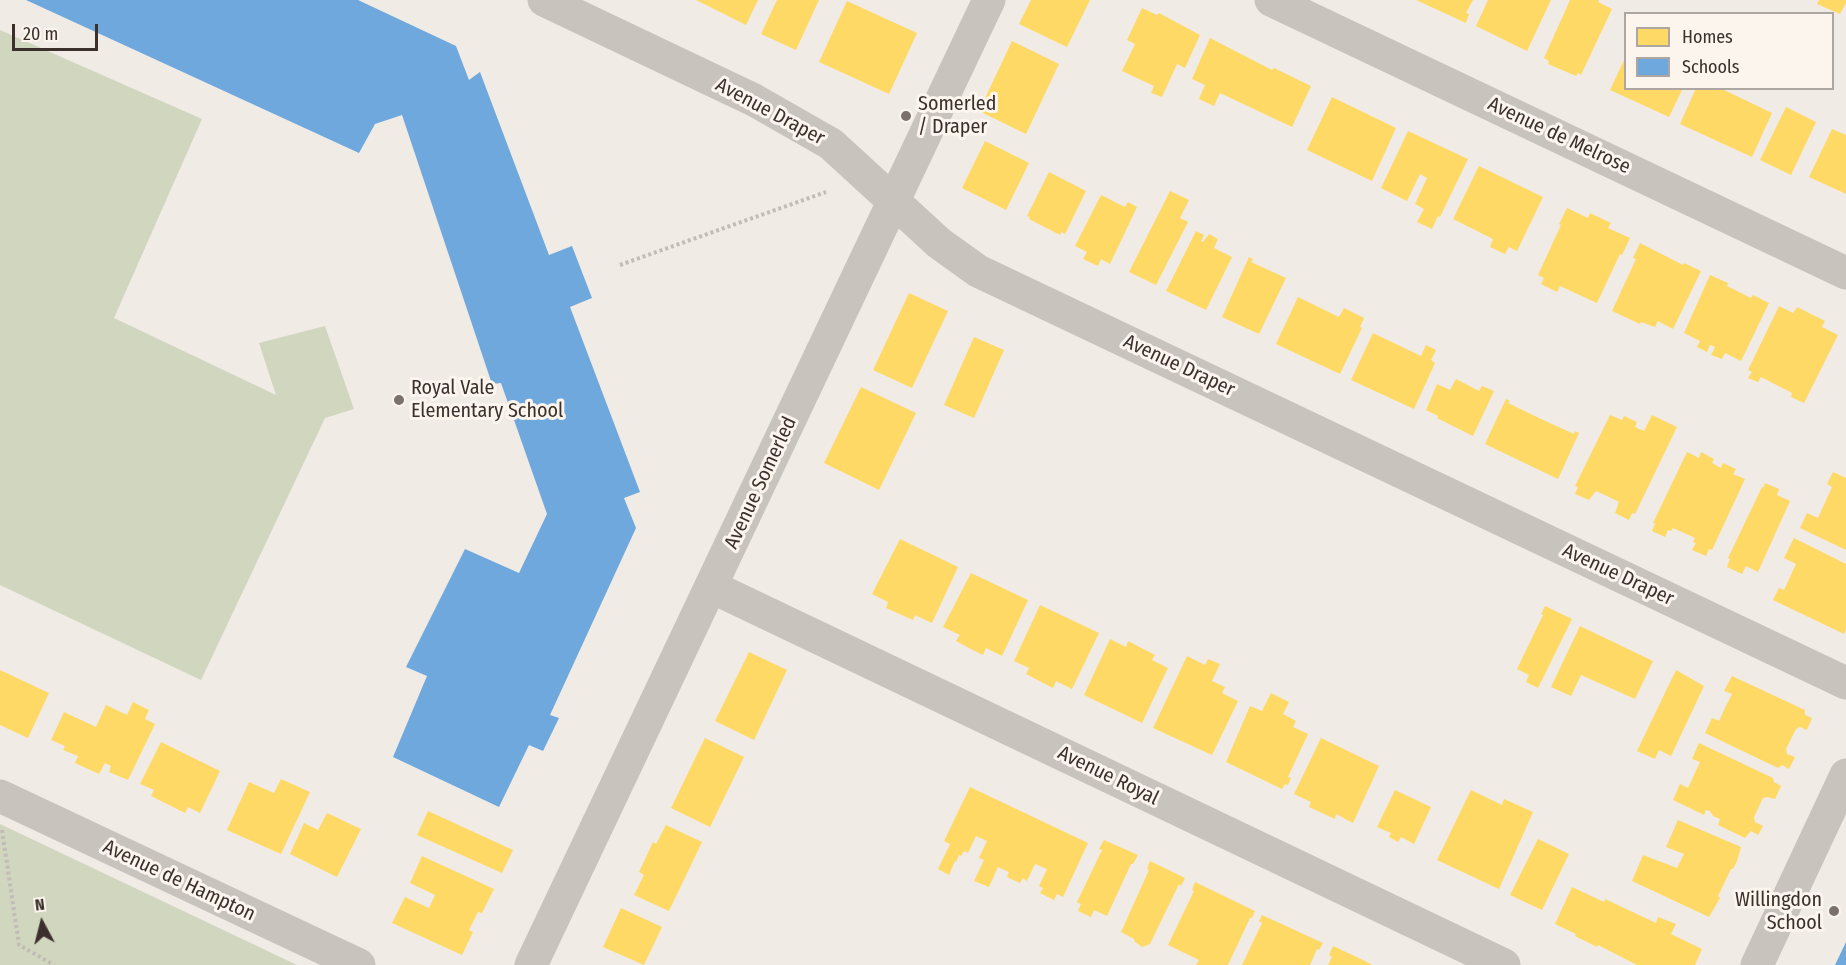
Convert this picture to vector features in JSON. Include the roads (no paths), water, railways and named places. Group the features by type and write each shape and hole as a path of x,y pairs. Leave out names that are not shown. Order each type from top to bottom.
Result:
{"street":[{"name":"Avenue Draper","path":"544,0 754,100 831,144 939,243 978,271 1846,683"},
{"name":"Avenue Somerled","path":"533,964 576,868 712,587 988,0"},
{"name":"Avenue de Melrose","path":"1271,0 1846,273"},
{"name":"Avenue Royal","path":"712,587 1504,965"},
{"path":"1757,965 1846,775"},
{"name":"Avenue de Hampton","path":"0,796 359,965"}],"place":[{"name":"Somerled / Draper","path":"906,116"},
{"name":"Royal Vale Elementary School","path":"399,400"},
{"name":"Willingdon School","path":"1834,911"}]}
